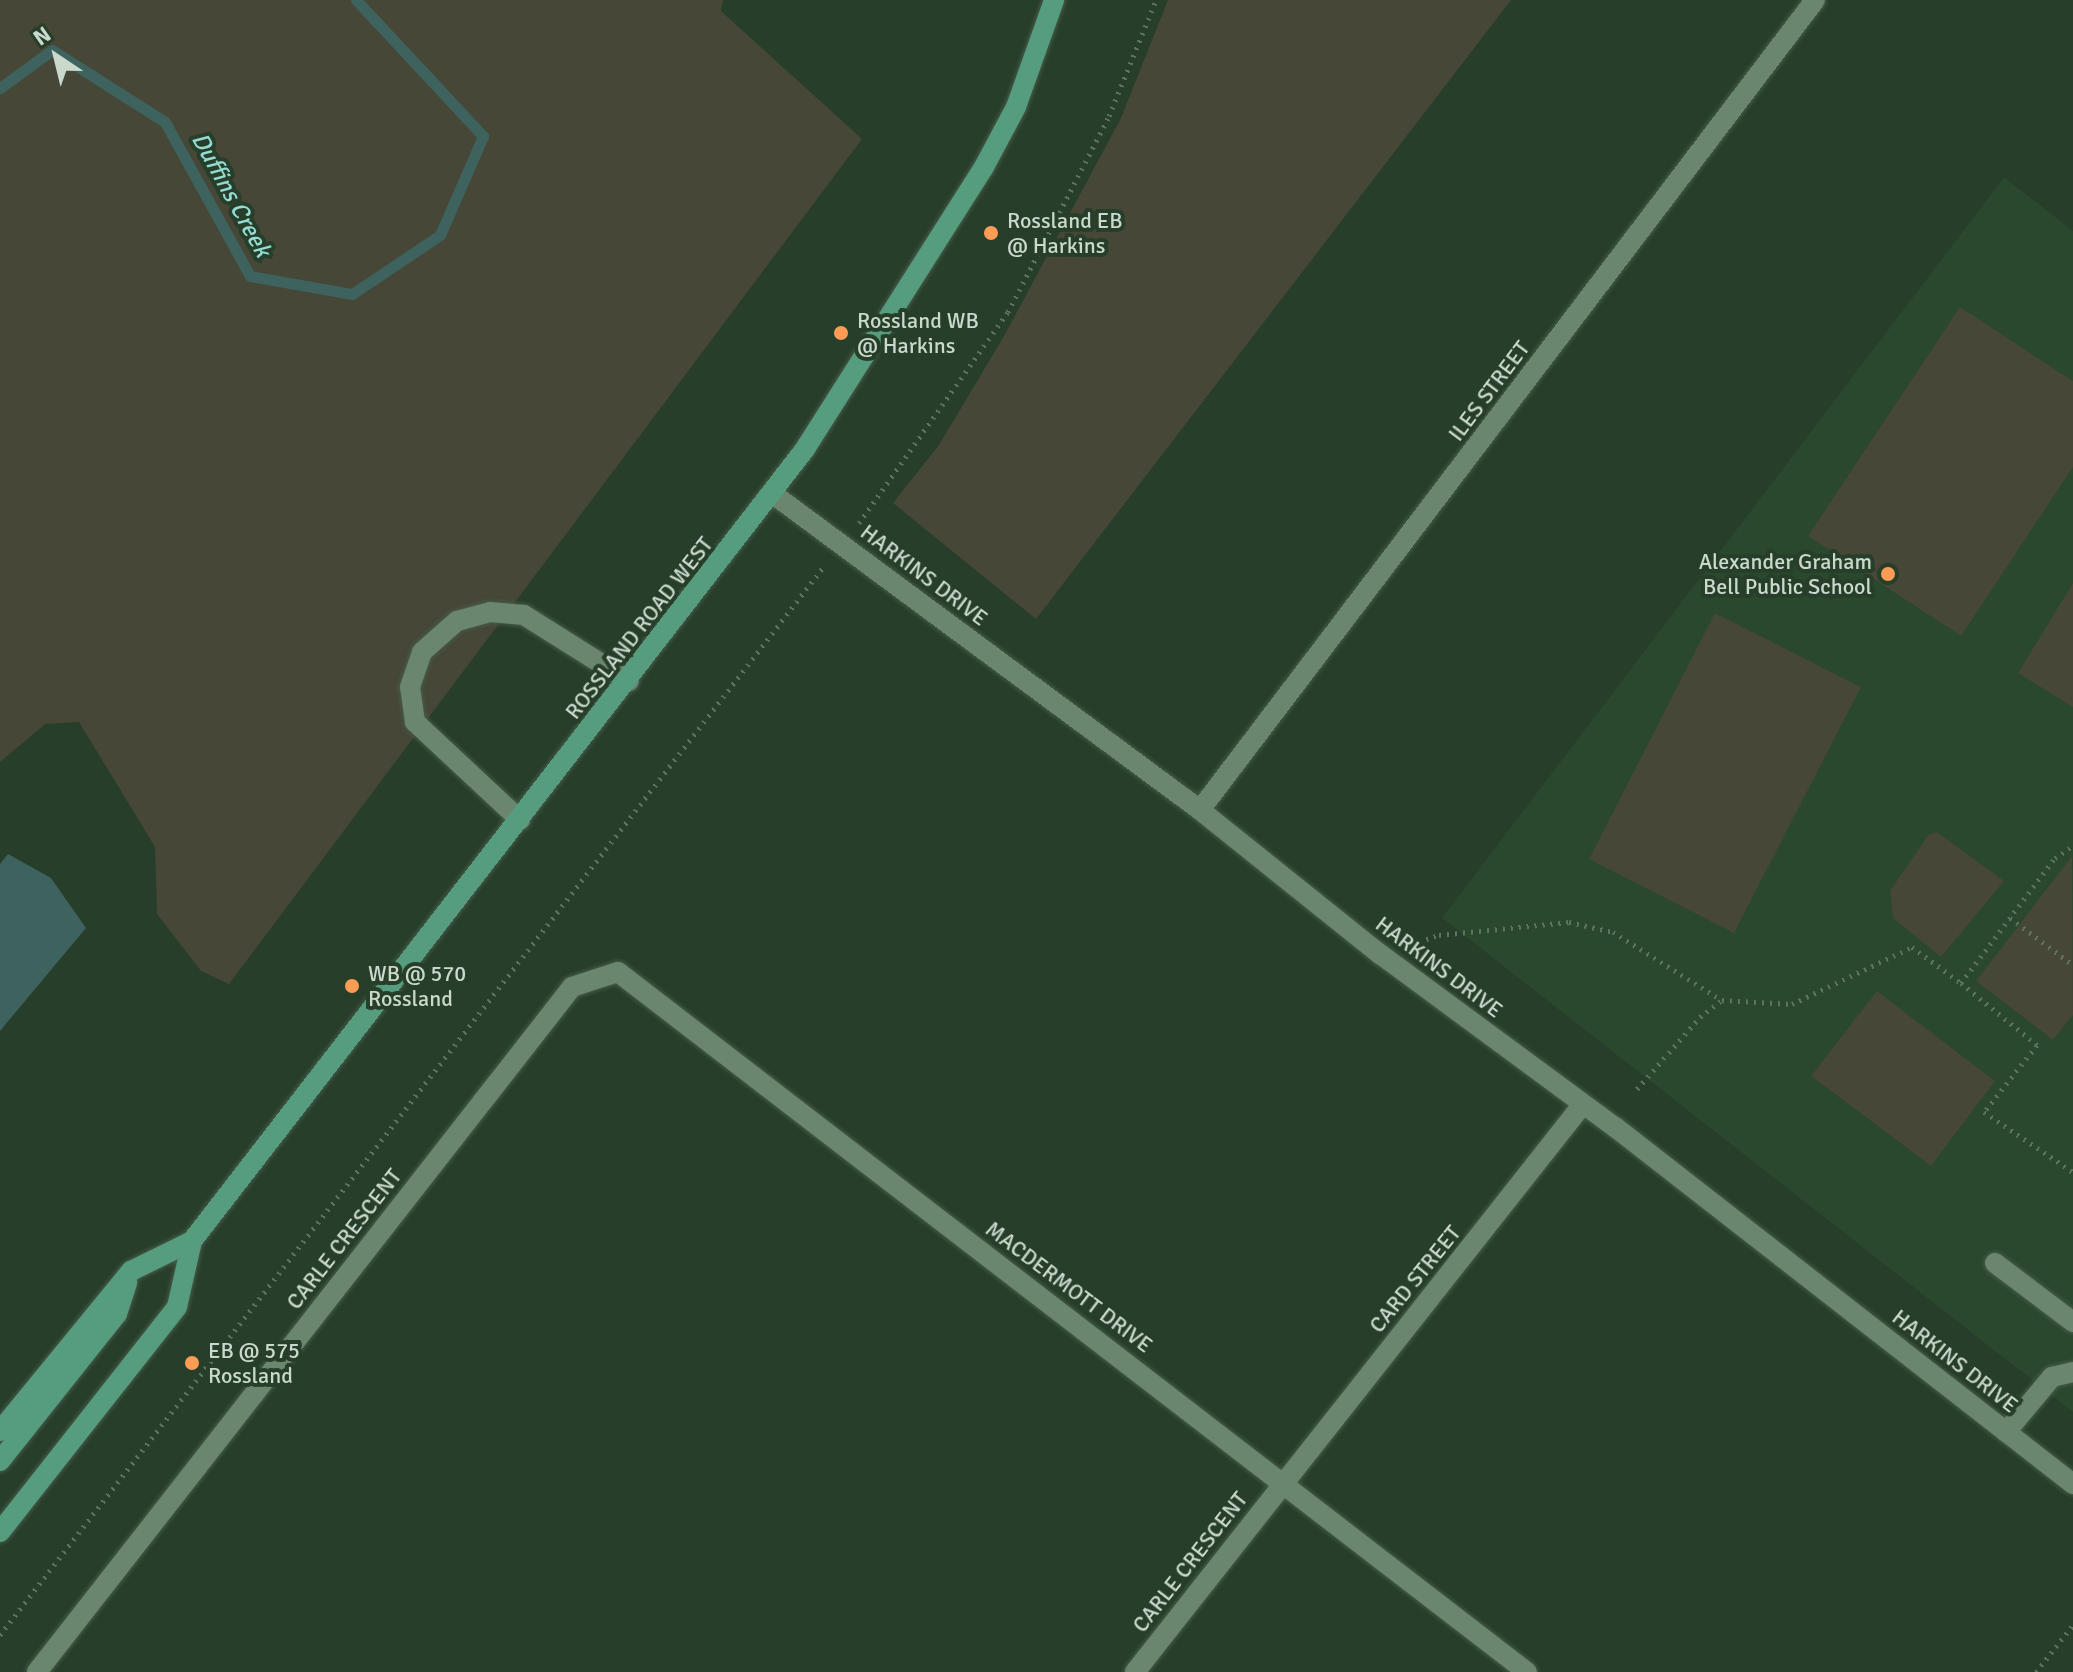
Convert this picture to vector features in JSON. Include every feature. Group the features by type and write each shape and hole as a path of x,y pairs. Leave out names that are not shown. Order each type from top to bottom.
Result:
{"main road":[{"name":"ROSSLAND ROAD WEST","path":"0,1532 177,1307 192,1241 773,494 984,167 1016,107 1054,0"},
{"name":"ROSSLAND ROAD WEST","path":"0,1431 131,1271 192,1241"},
{"path":"0,1461 117,1314 131,1271"}],"street":[{"name":"ILES STREET","path":"1200,810 1815,0"},
{"name":"HARKINS DRIVE","path":"773,494 1200,810 1380,954 1583,1104 2073,1484"},
{"path":"520,820 415,722 410,687 422,652 457,621 490,612 524,615 629,681"},
{"name":"MACDERMOTT DRIVE","path":"572,987 618,972 1527,1672"},
{"name":"CARLE CRESCENT","path":"37,1672 572,987"},
{"name":"CARD STREET","path":"1283,1482 1583,1104"},
{"path":"1995,1263 2073,1322"},
{"path":"2006,1432 2052,1377 2073,1372"},
{"name":"CARLE CRESCENT","path":"1135,1672 1283,1482"}],"path":[{"path":"0,1635 842,544 1008,312 1109,116 1156,0"},
{"path":"1961,983 2055,858 2073,846"},
{"path":"2010,918 2073,965"},
{"path":"1380,954 1439,935 1569,922 1613,932 1722,1000 1792,1004 1912,947 2037,1045 1984,1112 2073,1172"},
{"path":"1637,1089 1700,1017 1722,1000"},
{"path":"2036,1672 2073,1625"}],"shaded area":[{"path":"0,0 723,0 721,11 862,139 229,984 201,971 157,914 155,847 79,722 45,724 0,762"},
{"path":"1168,0 1511,0 1036,619 893,503 939,445 1004,336 1121,118"},
{"name":"Alexander Graham Bell Public School","path":"2004,177 2073,231 2073,1412 1442,918"},
{"path":"1960,307 2073,381 2073,467 1961,636 1808,536"},
{"path":"2073,583 2073,707 2018,673"},
{"path":"1715,613 1861,687 1734,933 1589,859"},
{"path":"1937,832 2004,881 1941,957 1893,918 1890,891 1929,834"},
{"path":"2072,856 2073,1015 2053,1040 1976,981"},
{"path":"1877,991 1995,1081 1931,1166 1811,1076"}],"water":[{"path":"8,854 51,878 86,928 0,1031 0,864"}],"waterway":[{"name":"Duffins Creek","path":"0,88 52,50 165,122 250,276 352,294 440,235 483,136 356,0"}],"place":[{"name":"Rossland EB @ Harkins","path":"991,233"},
{"name":"Rossland WB @ Harkins","path":"841,333"},
{"name":"Alexander Graham Bell Public School","path":"1888,574"},
{"name":"WB @ 570 Rossland","path":"352,986"},
{"name":"EB @ 575 Rossland","path":"192,1363"}]}
